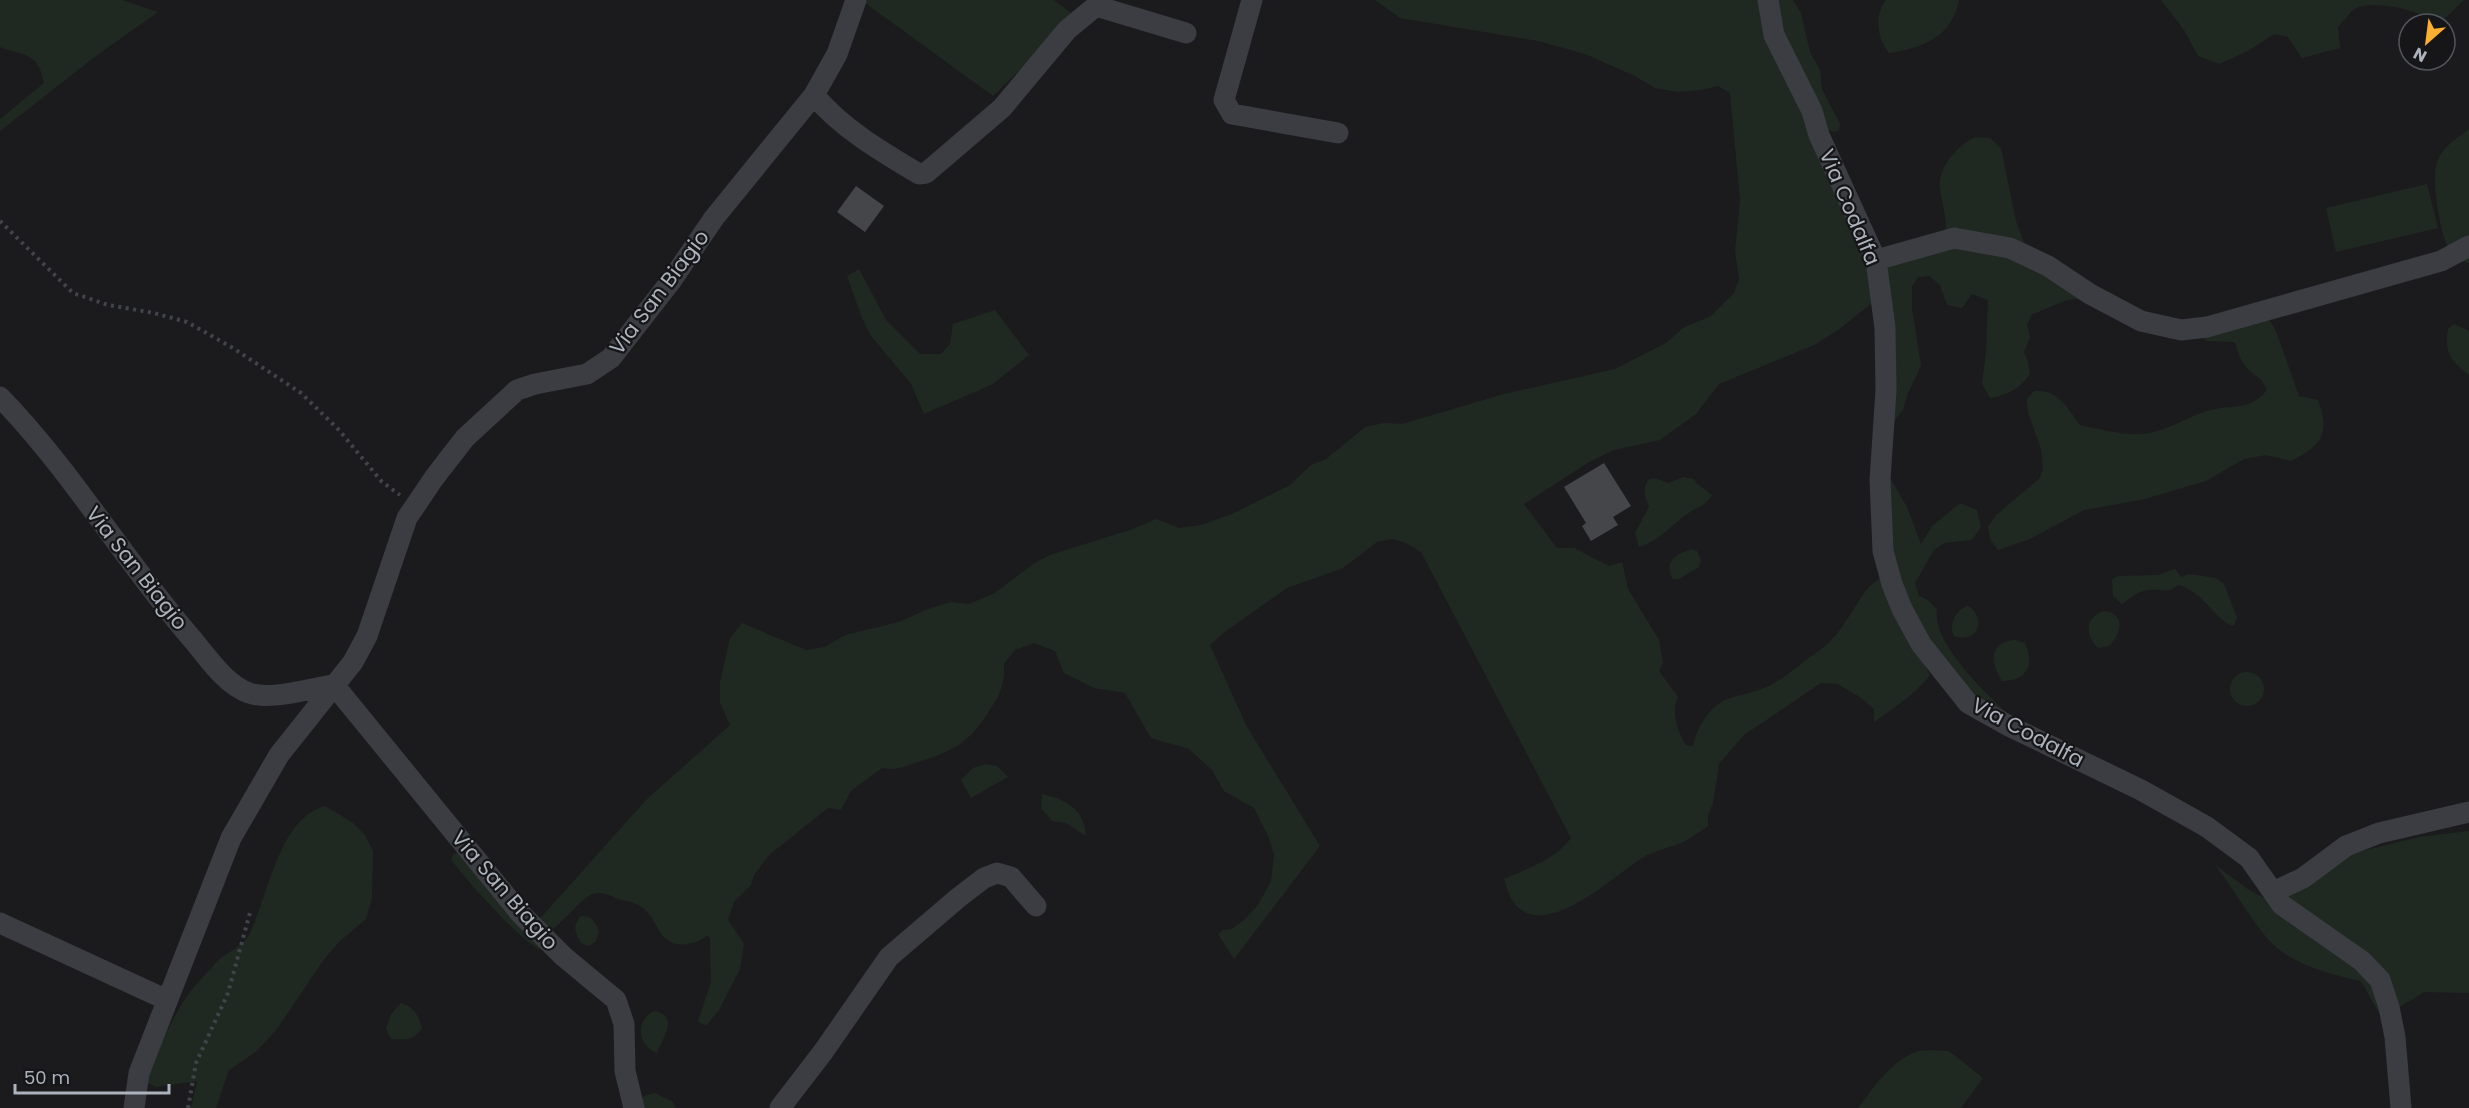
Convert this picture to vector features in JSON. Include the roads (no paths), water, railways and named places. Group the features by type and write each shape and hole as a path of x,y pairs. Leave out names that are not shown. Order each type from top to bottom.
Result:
{"street":[{"name":"Via San Biagio","path":"134,1108 138,1073 231,838 279,755 353,662 367,636 407,518 465,438 517,390 535,384 587,374 611,358 671,281 714,218 814,95 837,54 856,0"},
{"path":"1252,0 1224,100 1232,114 1338,133"},
{"name":"Via Codalfa","path":"1768,0 1774,35 1812,111 1819,135 1876,260 1885,328 1886,390 1880,480 1883,551 1899,601 1921,645 1968,703 2009,726 2141,790 2207,827 2249,858 2282,906 2362,961 2379,980 2389,1007 2395,1037 2401,1108"},
{"path":"814,95 828,113 879,149 919,174 926,173 1002,108 1067,30 1096,6 1186,33"},
{"path":"1876,260 1954,238 2010,248 2048,266 2090,294 2141,321 2181,330 2207,327 2441,261 2469,246"},
{"name":"Via San Biagio","path":"0,397 33,430 172,617 234,685 249,693 266,696 334,685"},
{"name":"Via San Biagio","path":"334,685 520,913 563,956 616,1000 624,1024 625,1071 634,1108"},
{"path":"2273,892 2303,878 2346,846 2390,830 2469,812"},
{"path":"780,1108 823,1052 889,957 958,898 984,878 997,873 1011,877 1036,906"},
{"path":"0,923 167,1000"}]}
